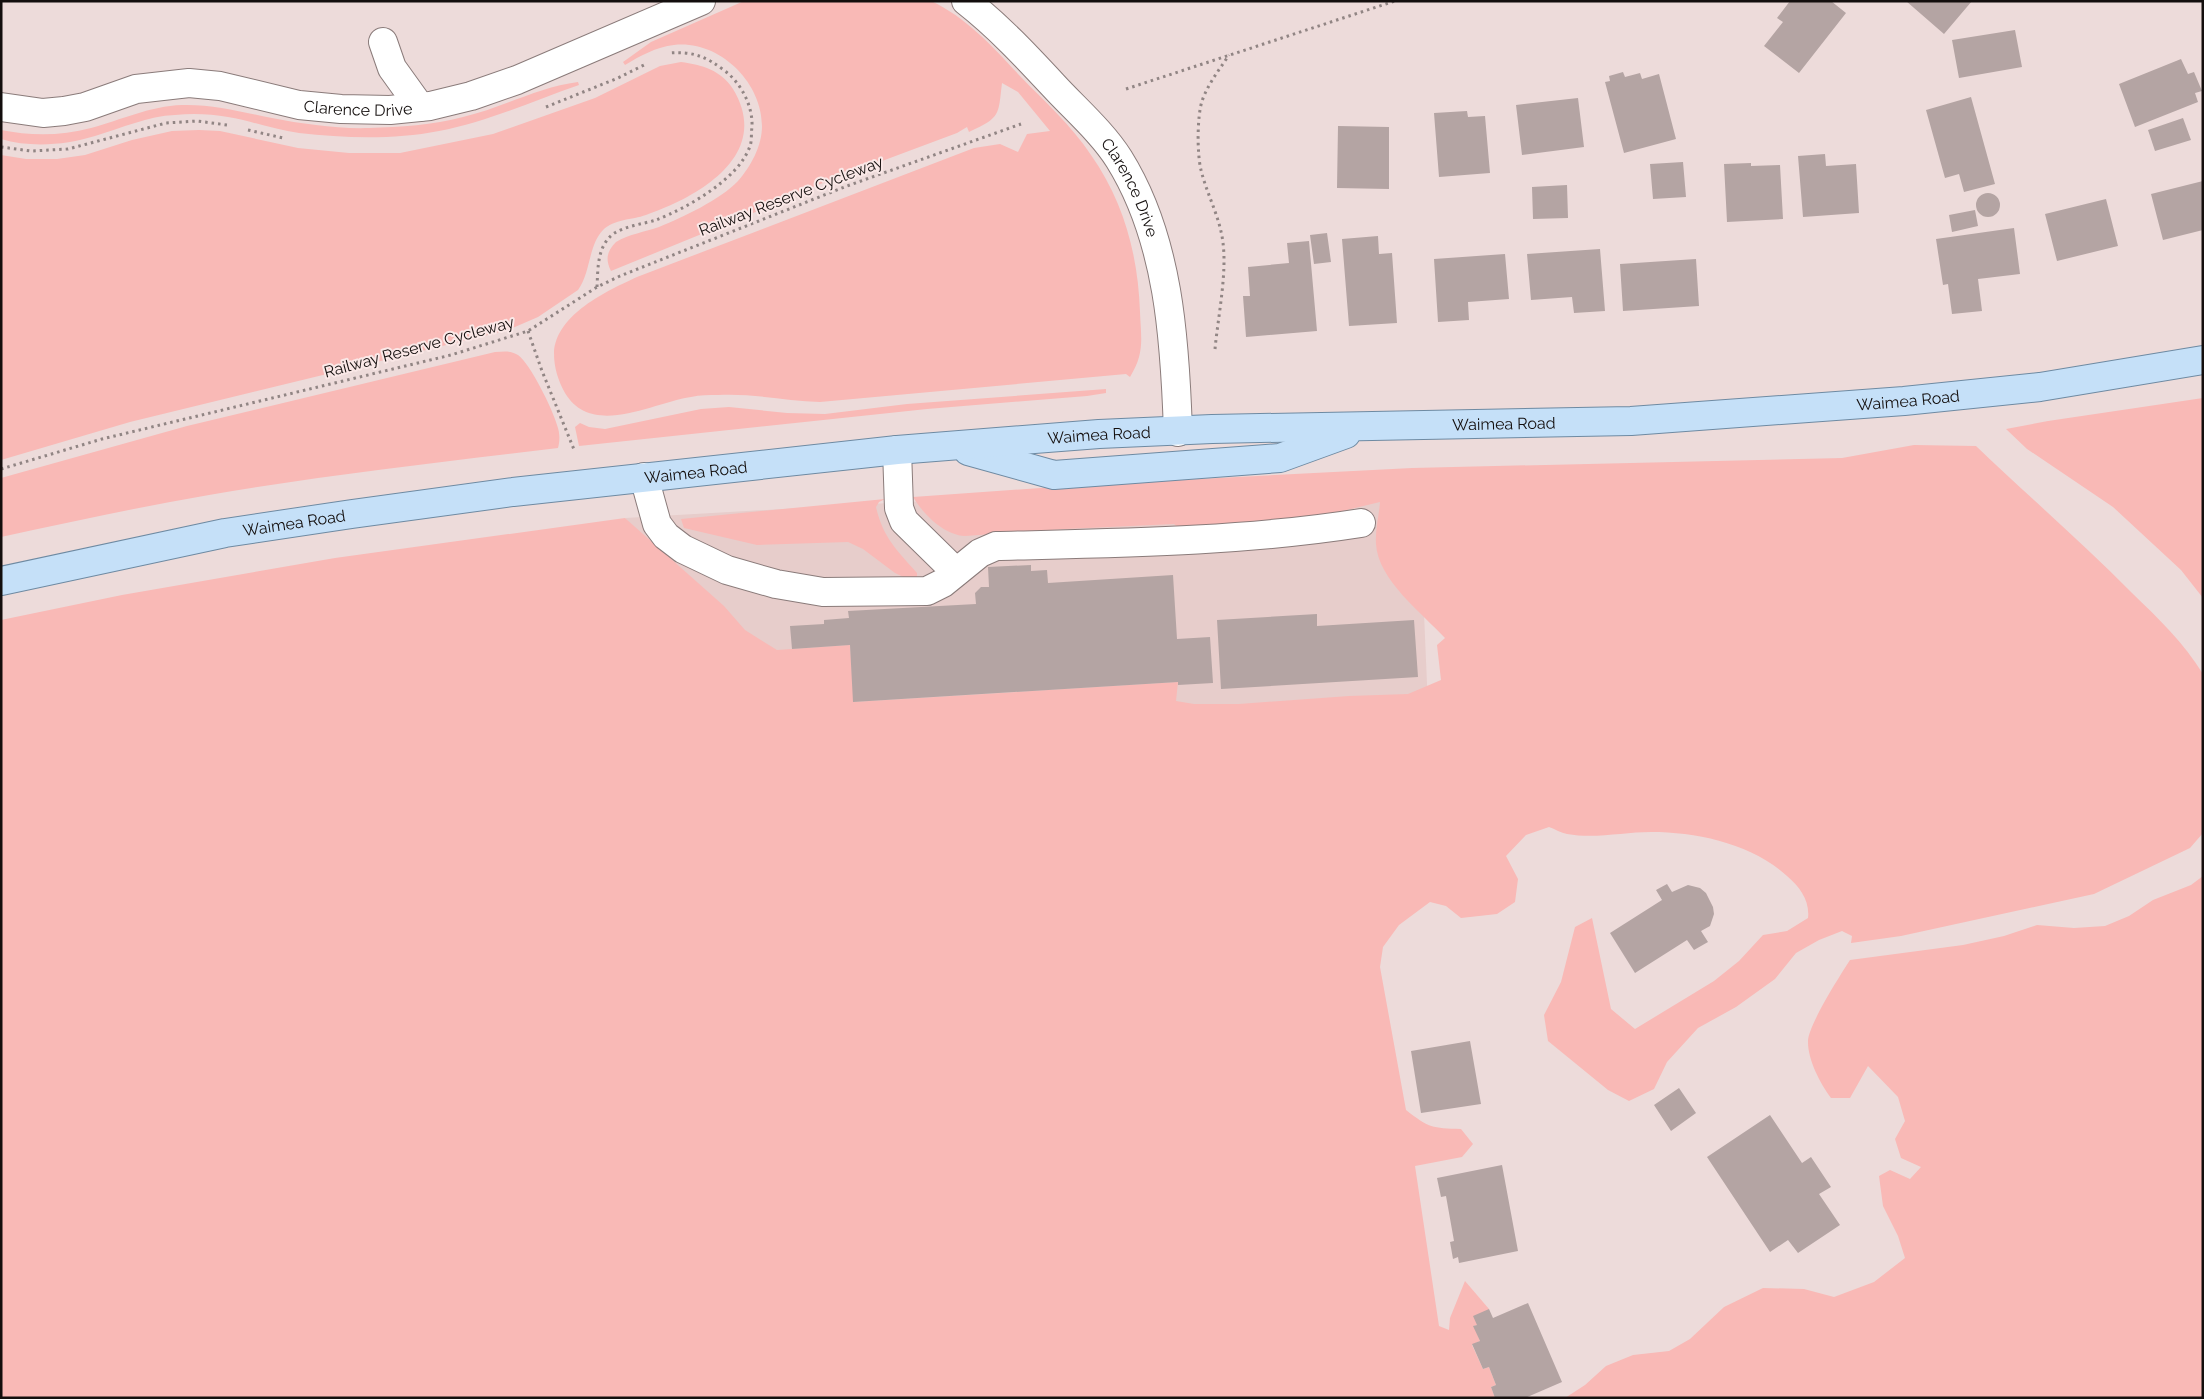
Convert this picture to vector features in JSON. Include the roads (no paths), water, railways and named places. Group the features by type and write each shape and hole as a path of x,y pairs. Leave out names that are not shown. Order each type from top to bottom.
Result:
{"main road":[{"name":"Waimea Road","path":"1,581 225,533 390,509 585,484 898,450 1099,434 1212,429 1631,421 1904,401 2040,387 2203,360"},
{"path":"952,446 1054,475 1280,458 1367,427"}],"street":[{"name":"Clarence Drive","path":"1,107 42,112 64,111 85,107 136,89 189,83 220,86 299,105 370,110 420,107 471,96 517,80 700,1"},
{"name":"Clarence Drive","path":"966,1 986,17 1092,126 1118,158 1144,208 1155,242 1164,281 1176,380 1178,432"},
{"path":"383,42 392,68 420,107"},
{"path":"898,450 899,508 904,521 956,572"},
{"path":"644,477 657,524 666,536 683,549 727,570 776,584 823,592 888,593 927,591 943,583 980,553 996,546 1183,542 1361,523"}]}
